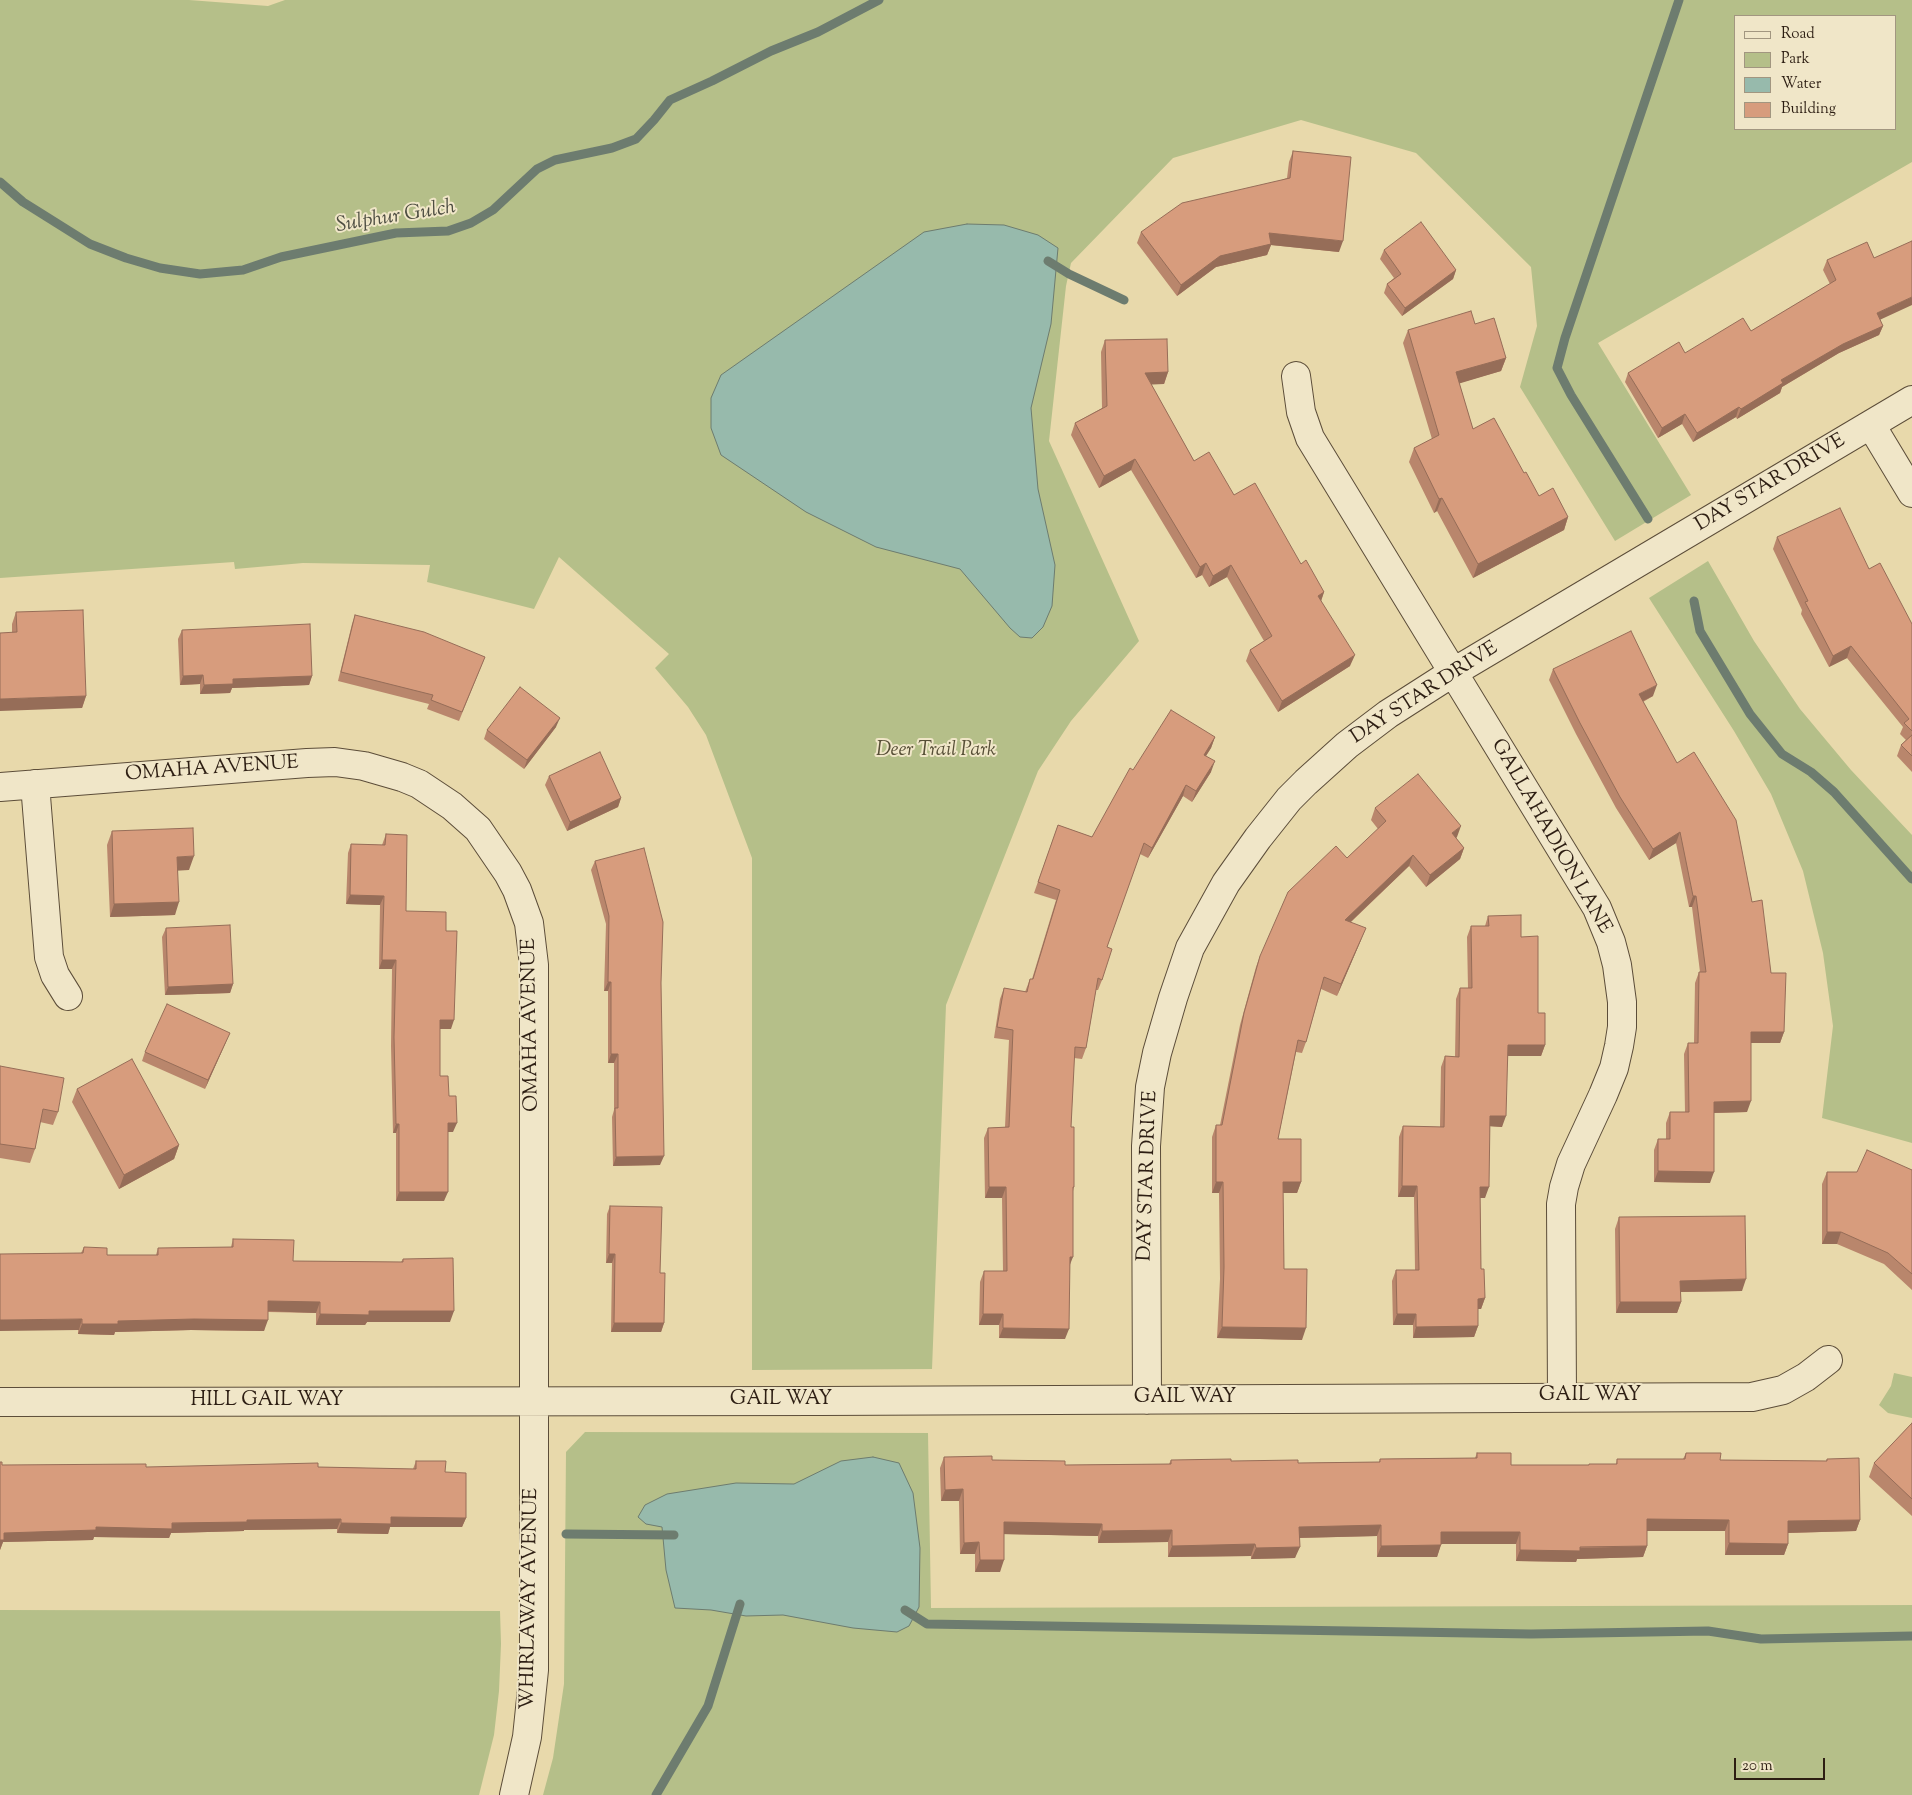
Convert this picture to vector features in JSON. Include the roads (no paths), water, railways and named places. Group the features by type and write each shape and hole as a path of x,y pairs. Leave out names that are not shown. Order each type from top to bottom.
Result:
{"street":[{"name":"GALLAHADION LANE","path":"1296,376 1301,412 1310,438 1597,908 1611,942 1619,976 1622,1002 1620,1046 1614,1068 1572,1164 1564,1187 1561,1204 1562,1397"},
{"name":"DAY STAR DRIVE","path":"1147,1400 1146,1146 1150,1087 1163,1028 1190,948 1214,903 1243,858 1289,800 1347,745 1388,714 1452,673 1912,400"},
{"path":"1871,425 1912,493"},
{"name":"OMAHA AVENUE","path":"0,787 307,763 343,763 383,770 419,784 452,806 484,836 500,858 517,890 528,923 534,964 533,1402"},
{"path":"35,784 49,957 55,975 68,996"},
{"name":"GAIL WAY","path":"533,1402 1752,1397 1783,1390 1806,1377 1828,1360"},
{"name":"HILL GAIL WAY","path":"0,1402 533,1402"},
{"name":"WHIRLAWAY AVENUE","path":"514,1795 527,1737 534,1670 533,1402"}],"water":[{"path":"967,224 1004,225 1038,235 1058,248 1051,324 1031,408 1038,489 1055,565 1052,606 1043,627 1032,638 1020,637 1010,628 960,569 876,547 806,512 721,455 711,428 711,398 721,375 924,232"},
{"path":"873,1457 899,1463 913,1493 920,1548 919,1607 909,1626 897,1632 853,1628 783,1615 746,1616 711,1610 675,1608 666,1570 662,1527 646,1524 638,1517 645,1505 667,1494 736,1483 794,1484 841,1461"}],"waterway":[{"name":"Sulphur Gulch","path":"0,182 23,202 90,244 126,258 160,268 200,274 243,270 281,257 396,233 448,231 471,223 493,210 537,169 555,160 612,148 636,139 670,100 771,51 818,32 879,0"},
{"path":"1648,519 1571,395 1557,368 1565,338 1679,0"},
{"path":"1048,261 1069,274 1124,300"},
{"path":"1694,601 1700,631 1750,714 1782,754 1811,772 1834,792 1912,879"},
{"path":"566,1534 674,1535"},
{"path":"656,1795 708,1706 740,1604"},
{"path":"905,1610 927,1624 1531,1634 1708,1631 1761,1639 1912,1636"}],"park label":[{"name":"Deer Trail Park","path":"936,752"}]}
